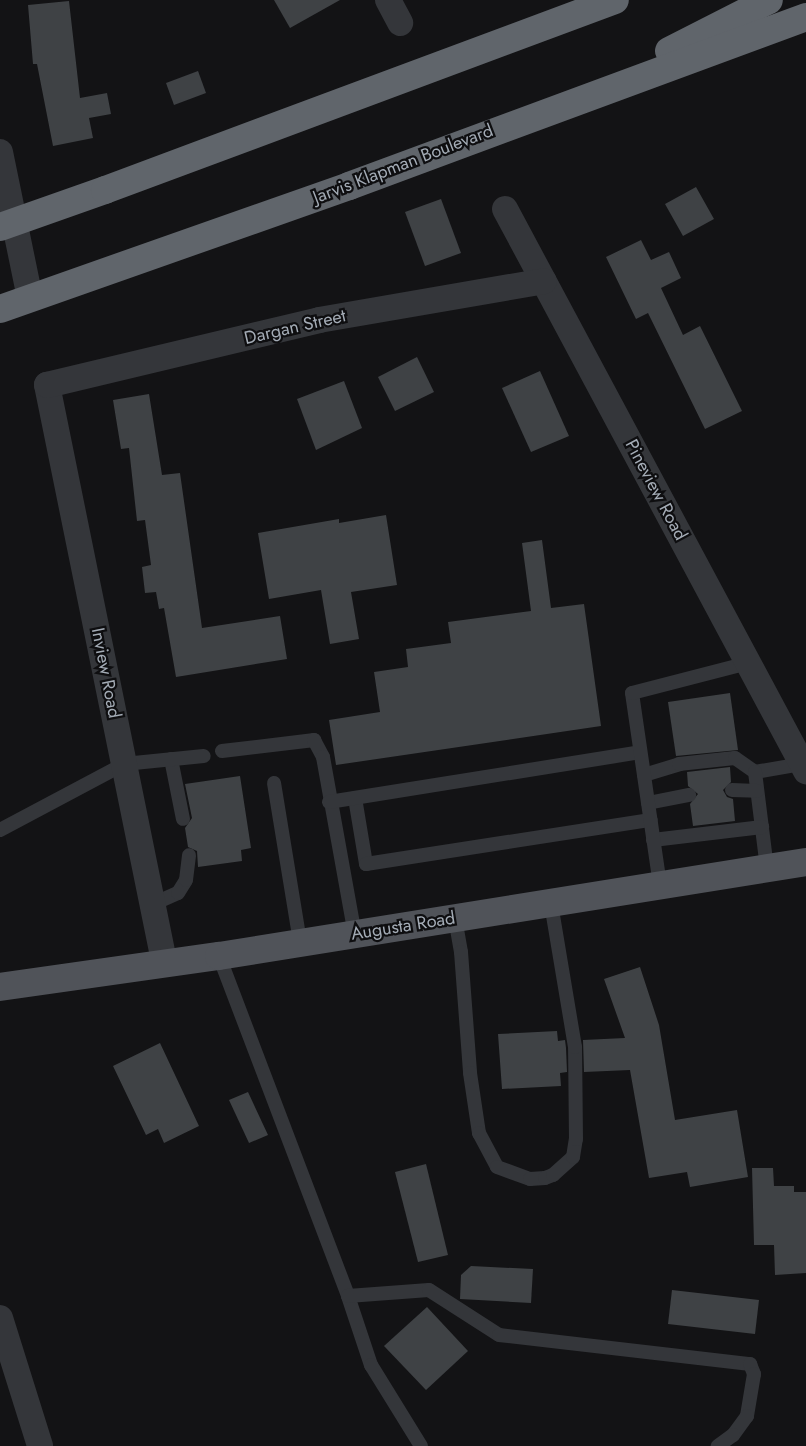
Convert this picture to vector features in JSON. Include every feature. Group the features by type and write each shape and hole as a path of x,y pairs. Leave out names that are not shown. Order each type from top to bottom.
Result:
{"highway":[{"path":"7,225 615,0"},
{"path":"567,104 769,0"},
{"name":"Jarvis Klapman Boulevard","path":"0,309 349,186 806,17"}],"main road":[{"name":"Augusta Road","path":"0,987 164,961 219,956 806,862"}],"street":[{"path":"388,0 400,23"},
{"path":"0,152 7,225 30,298"},
{"name":"Pineview Road","path":"505,209 804,768"},
{"name":"Dargan Street","path":"47,385 319,320 544,281"},
{"name":"Inview Road","path":"47,385 164,961"},
{"path":"0,1318 40,1446"}],"lane":[{"path":"660,885 632,693 748,663"},
{"path":"222,751 314,740 323,757 329,802 355,934"},
{"path":"329,802 640,752"},
{"path":"0,830 124,764 204,756"},
{"path":"644,774 679,764 735,758 755,772 804,768"},
{"path":"172,759 183,819"},
{"path":"755,772 767,868"},
{"path":"274,783 300,942"},
{"path":"732,790 757,791"},
{"path":"648,803 689,795"},
{"path":"355,798 366,864 651,820"},
{"path":"653,840 762,827"},
{"path":"153,904 178,893 186,880 189,855"},
{"path":"455,918 461,952 470,1073 479,1133 497,1166 530,1179 545,1178 553,1175 573,1157 576,1139 575,1047 550,903"},
{"path":"219,956 348,1296 371,1366 421,1446"},
{"path":"348,1296 429,1290 499,1335 750,1364 754,1374 747,1416 733,1434 718,1446"}],"building":[{"path":"274,0 340,0 290,28"},
{"path":"69,1 80,98 107,93 111,114 89,118 93,138 53,146 37,64 33,64 28,5"},
{"path":"198,71 206,93 174,105 166,83"},
{"path":"696,187 714,219 683,236 665,204"},
{"path":"441,199 461,253 425,266 405,212"},
{"path":"641,240 651,260 669,252 681,278 661,288 683,335 700,326 742,411 705,429 648,313 636,319 606,257"},
{"path":"417,357 434,392 395,411 378,377"},
{"path":"540,371 569,436 531,452 502,388"},
{"path":"344,381 362,428 316,450 297,399"},
{"path":"149,394 162,475 180,473 202,628 280,616 287,659 176,677 164,608 159,609 156,592 145,593 142,567 151,565 145,520 137,521 129,448 121,449 113,400"},
{"path":"386,515 397,585 351,592 359,639 330,644 321,590 269,599 258,533 339,519 339,523"},
{"path":"542,540 551,608 584,604 601,726 336,765 329,720 380,712 374,672 408,667 406,649 451,643 448,622 531,611 522,543"},
{"path":"730,693 738,750 676,756 668,702"},
{"path":"730,767 731,782 723,790 727,797 733,799 735,821 693,826 690,804 698,794 688,786 687,772"},
{"path":"240,776 251,848 241,850 242,861 198,867 197,851 188,847 185,828 192,818 185,784"},
{"path":"640,967 659,1025 675,1120 737,1110 748,1177 690,1187 687,1172 649,1178 630,1070 584,1072 583,1040 625,1038 604,979"},
{"path":"557,1031 558,1041 565,1040 566,1048 567,1072 560,1073 561,1086 502,1089 498,1034"},
{"path":"160,1043 199,1126 164,1143 158,1129 146,1135 113,1066"},
{"path":"248,1092 268,1135 249,1143 229,1100"},
{"path":"426,1164 448,1255 418,1262 395,1172"},
{"path":"752,1168 773,1168 774,1186 794,1186 794,1192 806,1192 806,1273 775,1275 774,1245 754,1245"},
{"path":"471,1266 533,1269 531,1303 460,1299 461,1275"},
{"path":"672,1290 759,1300 755,1334 668,1324"},
{"path":"427,1307 468,1351 426,1390 384,1346"}]}
